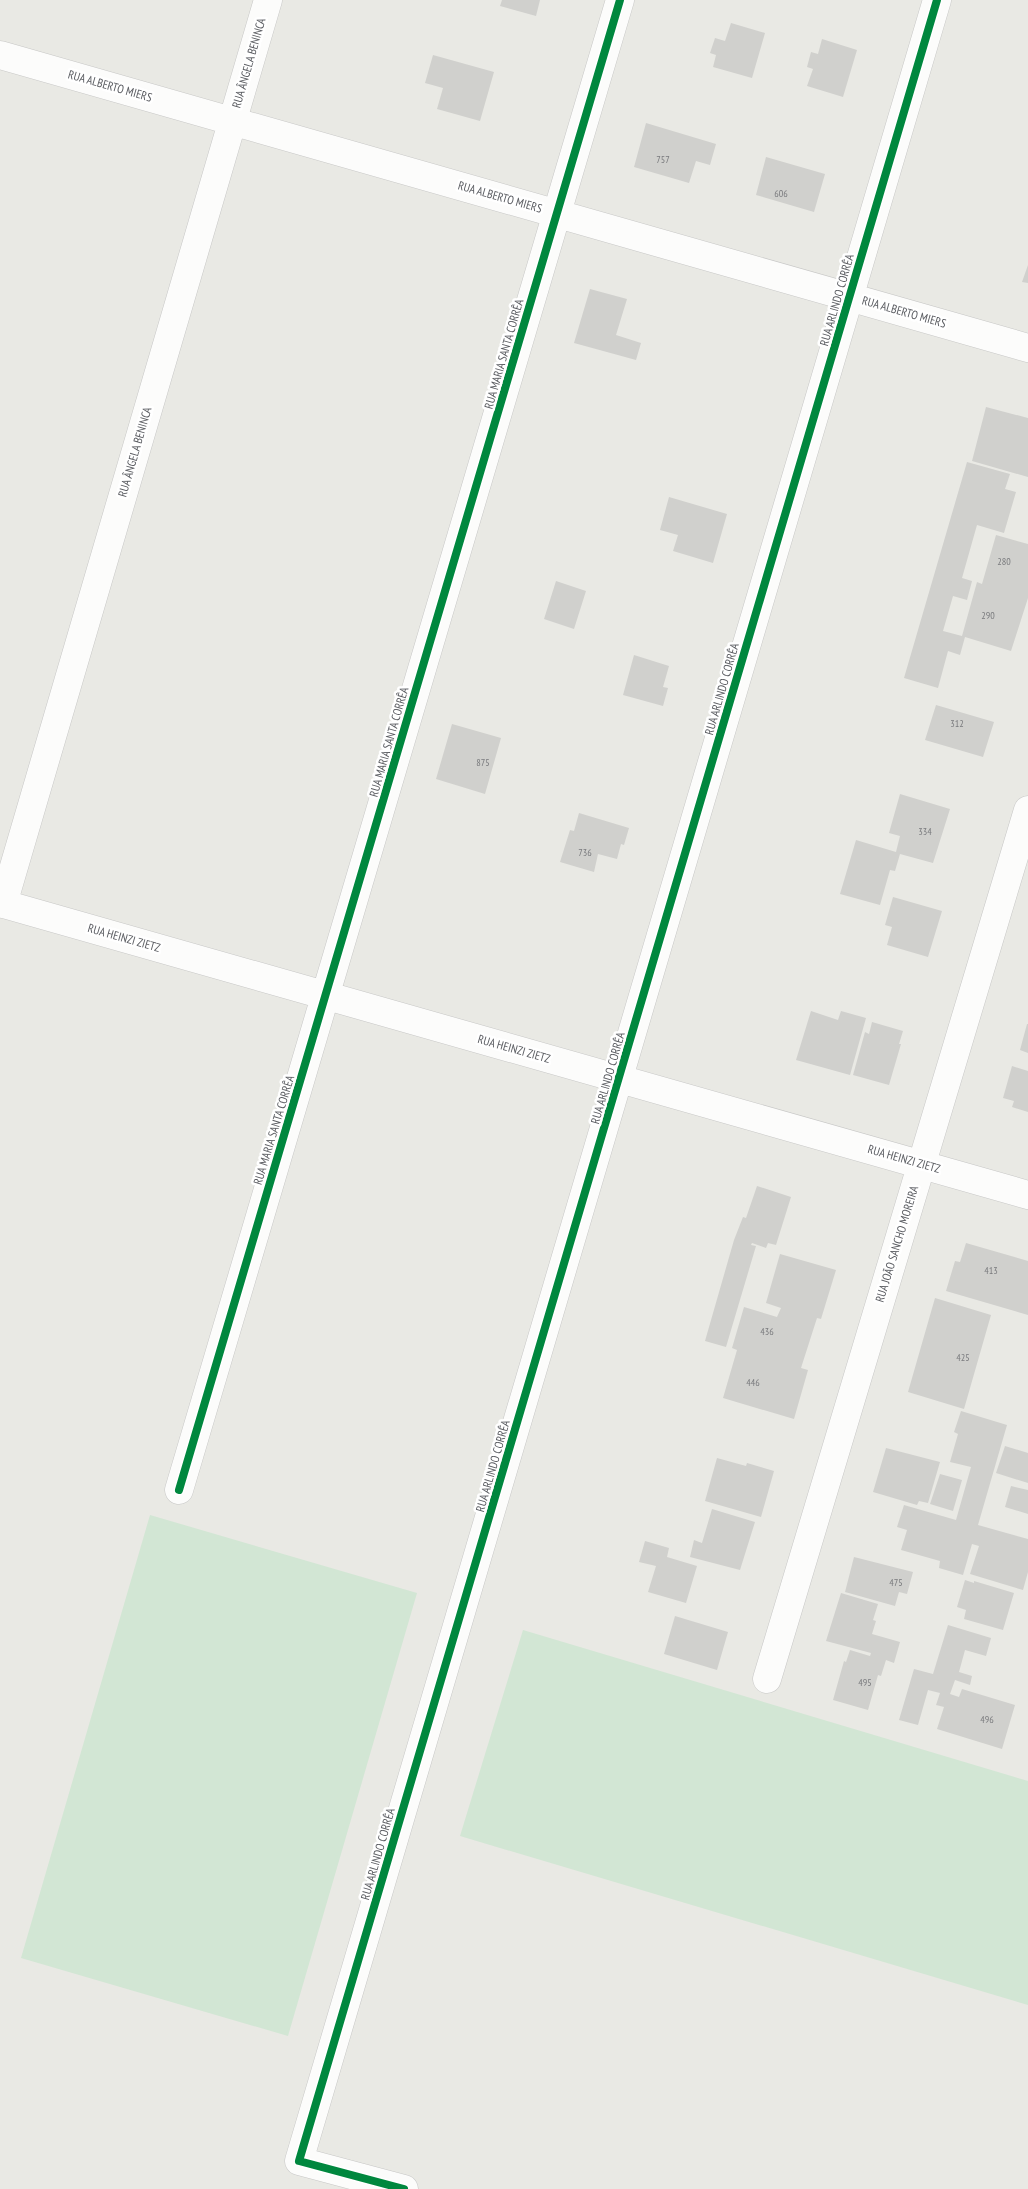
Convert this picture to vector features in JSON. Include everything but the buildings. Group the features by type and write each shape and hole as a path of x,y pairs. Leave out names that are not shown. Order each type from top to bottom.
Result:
{"street":[{"name":"RUA ÂNGELA BENINCA","path":"1,903 268,0"},
{"name":"RUA MARIA SANTA CORRÊA","path":"179,1490 620,0"},
{"name":"RUA ARLINDO CORRÊA","path":"404,2189 299,2161 937,0"},
{"name":"RUA ALBERTO MIERS","path":"0,55 1028,348"},
{"name":"RUA JOÃO SANCHO MOREIRA","path":"767,1679 1028,810"},
{"name":"RUA HEINZI ZIETZ","path":"1,903 1028,1195"}],"green space":[{"path":"150,1515 417,1593 288,2036 21,1958"},
{"path":"523,1630 1028,1781 1028,2005 460,1836"}],"cycle path":[{"path":"179,1490 620,0"},
{"path":"404,2189 299,2161 937,0"}]}
